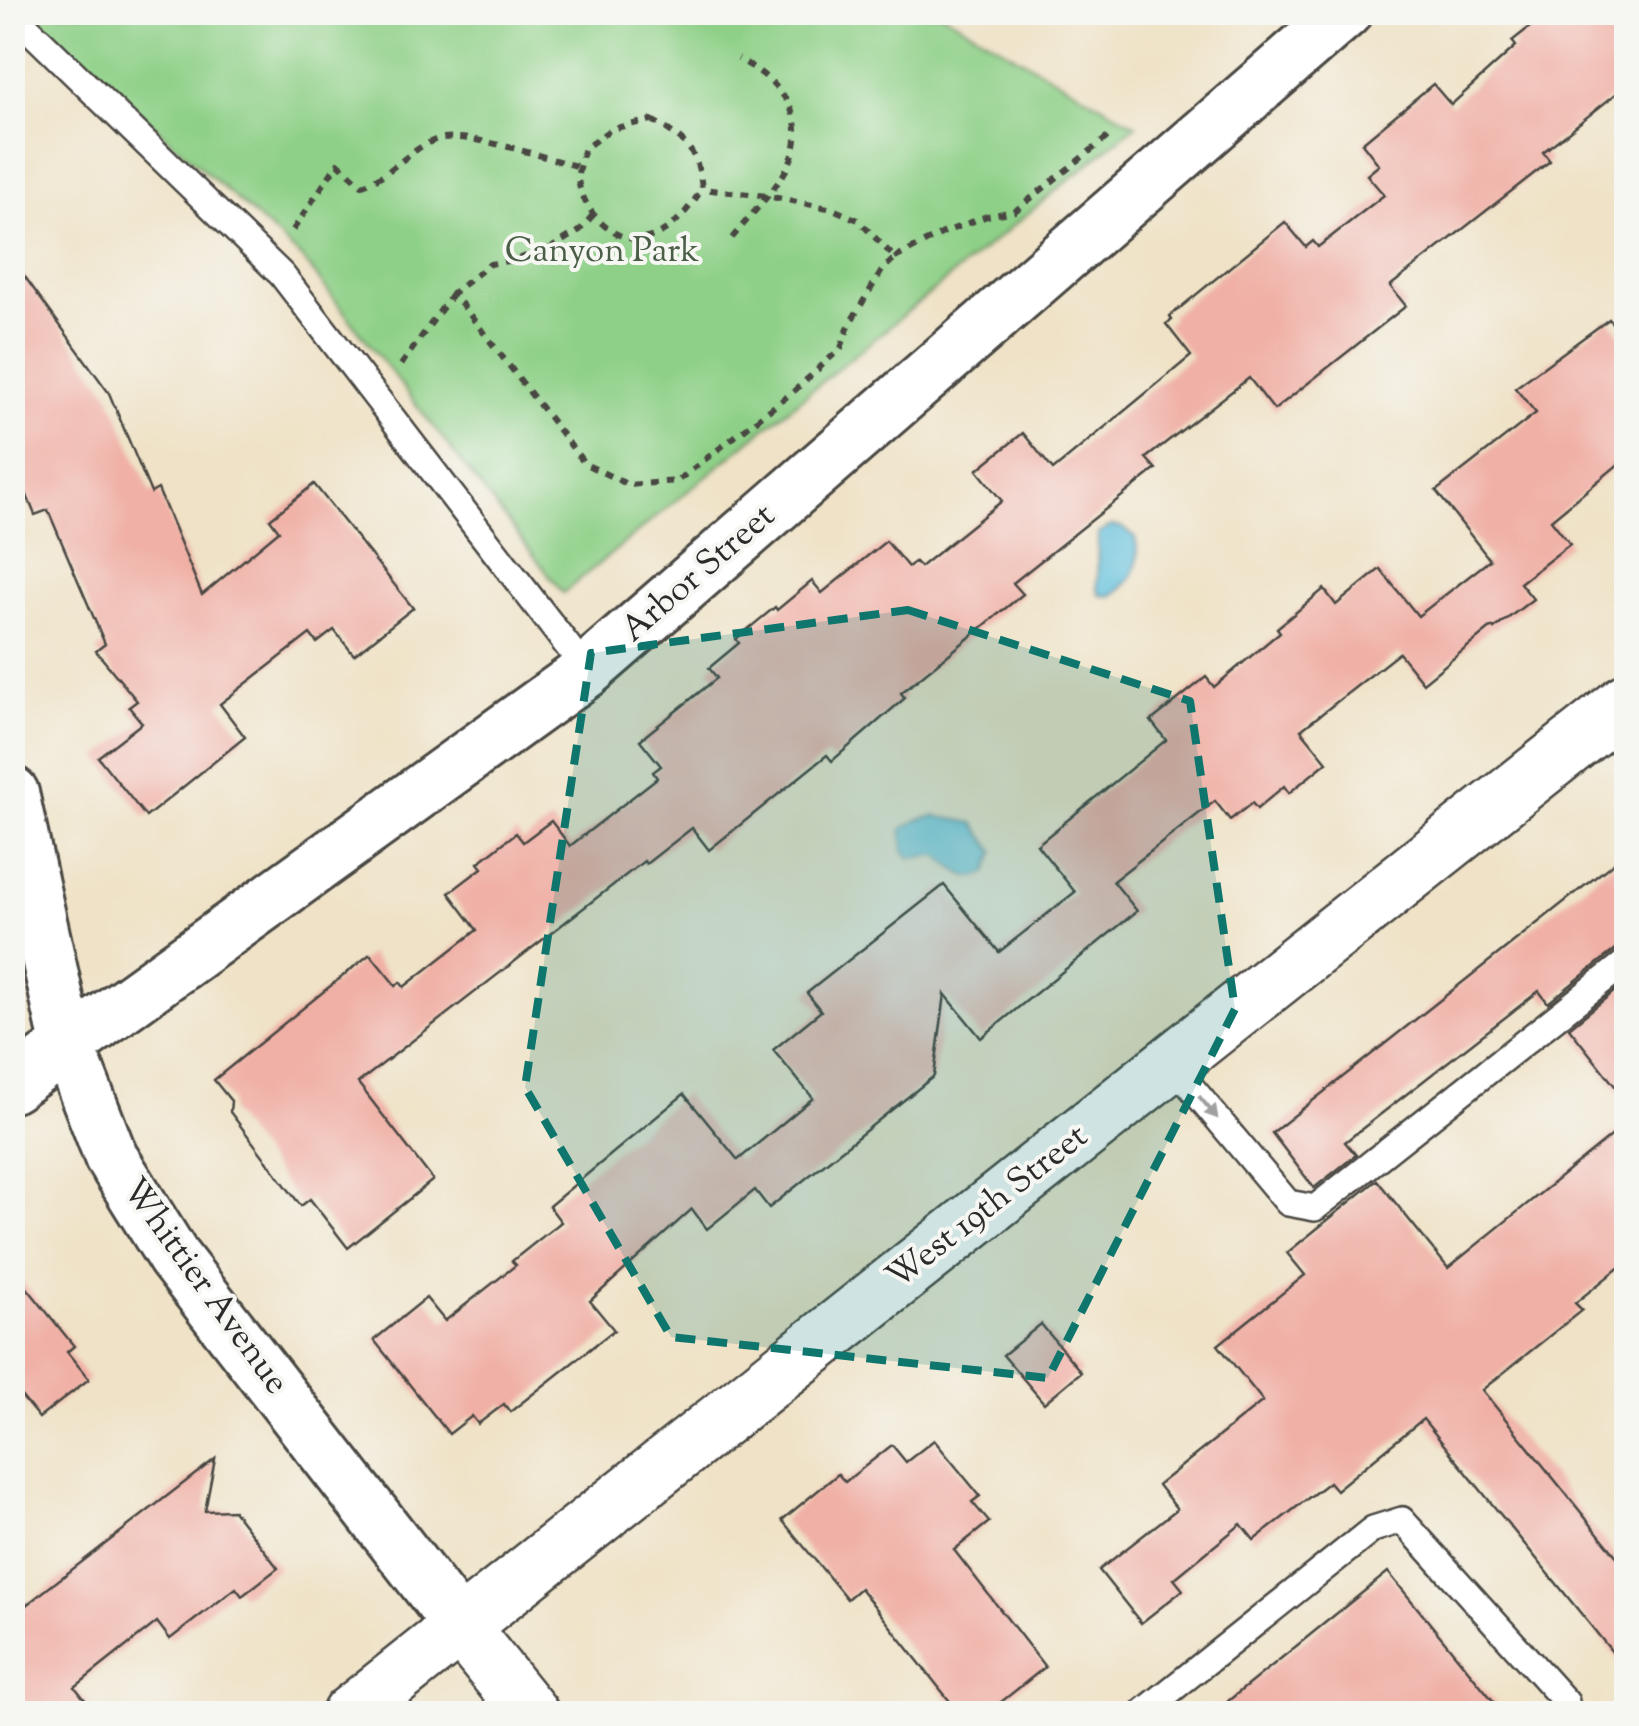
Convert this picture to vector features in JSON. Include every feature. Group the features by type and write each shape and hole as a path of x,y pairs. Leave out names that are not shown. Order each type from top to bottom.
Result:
{"street":[{"name":"Arbor Street","path":"12,1086 587,671 1346,12"},
{"name":"West 19th Street","path":"350,1714 1626,702"},
{"name":"Whittier Avenue","path":"12,793 67,1044 111,1157 174,1258 531,1714"}],"lane":[{"path":"12,13 270,264 587,671"},
{"path":"1171,1063 1288,1204 1316,1208 1626,962"},
{"path":"1141,1714 1373,1528 1402,1520 1566,1702 1565,1714"}],"path":[{"path":"732,238 784,175 797,132 783,91 766,74 738,58"},
{"path":"652,120 682,138 700,163 702,189 684,216 657,235 636,240 604,228 593,215 577,178 584,149 612,129 652,120"},
{"path":"270,264 338,163 362,185 436,139 462,136 580,167"},
{"path":"453,293 585,464 628,485 677,481 793,392 841,348 850,323 884,268 895,258 945,232 1015,211 1110,136"},
{"path":"702,189 833,209 858,220 895,258"},
{"path":"377,398 453,293 490,264 551,248 580,230 593,215"}],"highlighted area":[{"path":"908,610 1190,701 1235,1009 1048,1378 671,1337 525,1087 591,653"}],"green space":[{"name":"Canyon Park","path":"23,13 941,13 1136,125 563,593 303,259"}],"water":[{"path":"1111,526 1121,527 1135,537 1137,564 1131,578 1111,596 1100,595 1097,588 1098,534"},
{"path":"934,816 974,823 995,852 987,873 965,875 937,855 910,858 904,851 902,829"}],"building":[{"path":"1549,12 1626,12 1626,86 1543,152 1550,161 1390,286 1406,306 1274,410 1249,378 1146,458 1156,469 1013,583 1023,594 901,693 905,698 832,761 827,755 709,850 692,828 358,1083 433,1180 348,1248 310,1199 301,1206 230,1112 231,1101 214,1080 370,954 396,986 400,982 404,987 477,930 449,893 482,868 478,863 516,833 523,842 551,821 570,846 657,778 653,772 661,766 640,740 717,678 709,668 775,607 777,610 812,581 822,593 886,541 908,567 915,562 920,567 1002,501 977,470 1023,433 1053,470 1191,356 1166,324 1172,320 1170,316 1285,222 1306,247 1313,241 1318,247 1384,195 1367,175 1379,165 1362,143 1433,84 1451,105 1516,46 1512,41"},
{"path":"12,259 109,393 151,493 158,489 202,595 279,531 270,519 314,484 413,608 354,655 334,630 317,643 310,634 220,704 245,737 146,817 98,757 142,723 129,707 137,701 96,651 105,644 48,510 35,515 12,459"},
{"path":"1609,319 1626,341 1626,458 1551,520 1570,544 1520,583 1533,599 1423,683 1399,653 1301,730 1327,762 1289,793 1284,786 1257,809 1252,803 1230,820 1215,801 1113,881 1137,911 981,1038 945,994 934,1076 769,1208 755,1190 707,1229 692,1209 590,1301 614,1330 510,1412 504,1404 478,1424 472,1416 449,1434 374,1340 426,1298 445,1321 516,1265 512,1261 561,1222 549,1206 684,1094 738,1160 813,1098 773,1050 821,1011 807,993 944,885 999,952 1075,892 1037,845 1166,740 1151,721 1206,677 1214,687 1324,589 1336,605 1380,569 1418,616 1490,560 1436,491 1536,413 1515,388"},
{"path":"1626,853 1626,946 1616,949 1548,1003 1539,991 1345,1142 1356,1155 1314,1188 1272,1133"},
{"path":"1626,982 1626,1100 1569,1028"},
{"path":"1626,1124 1626,1262 1575,1303 1582,1310 1482,1390 1626,1568 1626,1669 1423,1419 1336,1490 1329,1482 1254,1540 1241,1524 1174,1579 1183,1590 1141,1623 1099,1570 1177,1509 1158,1485 1263,1401 1218,1345 1305,1275 1287,1253 1377,1180 1448,1268"},
{"path":"12,1269 74,1346 67,1352 89,1379 39,1418 12,1385"},
{"path":"1041,1324 1081,1372 1044,1403 1003,1355"},
{"path":"934,1440 980,1496 972,1502 989,1522 954,1550 1045,1667 986,1714 960,1714 860,1588 847,1599 782,1520 838,1474 845,1482 892,1445 906,1462"},
{"path":"215,1459 205,1511 233,1510 278,1568 242,1596 236,1588 170,1639 157,1622 75,1687 96,1714 12,1714 12,1616"},
{"path":"1388,1572 1504,1714 1212,1714"}]}
